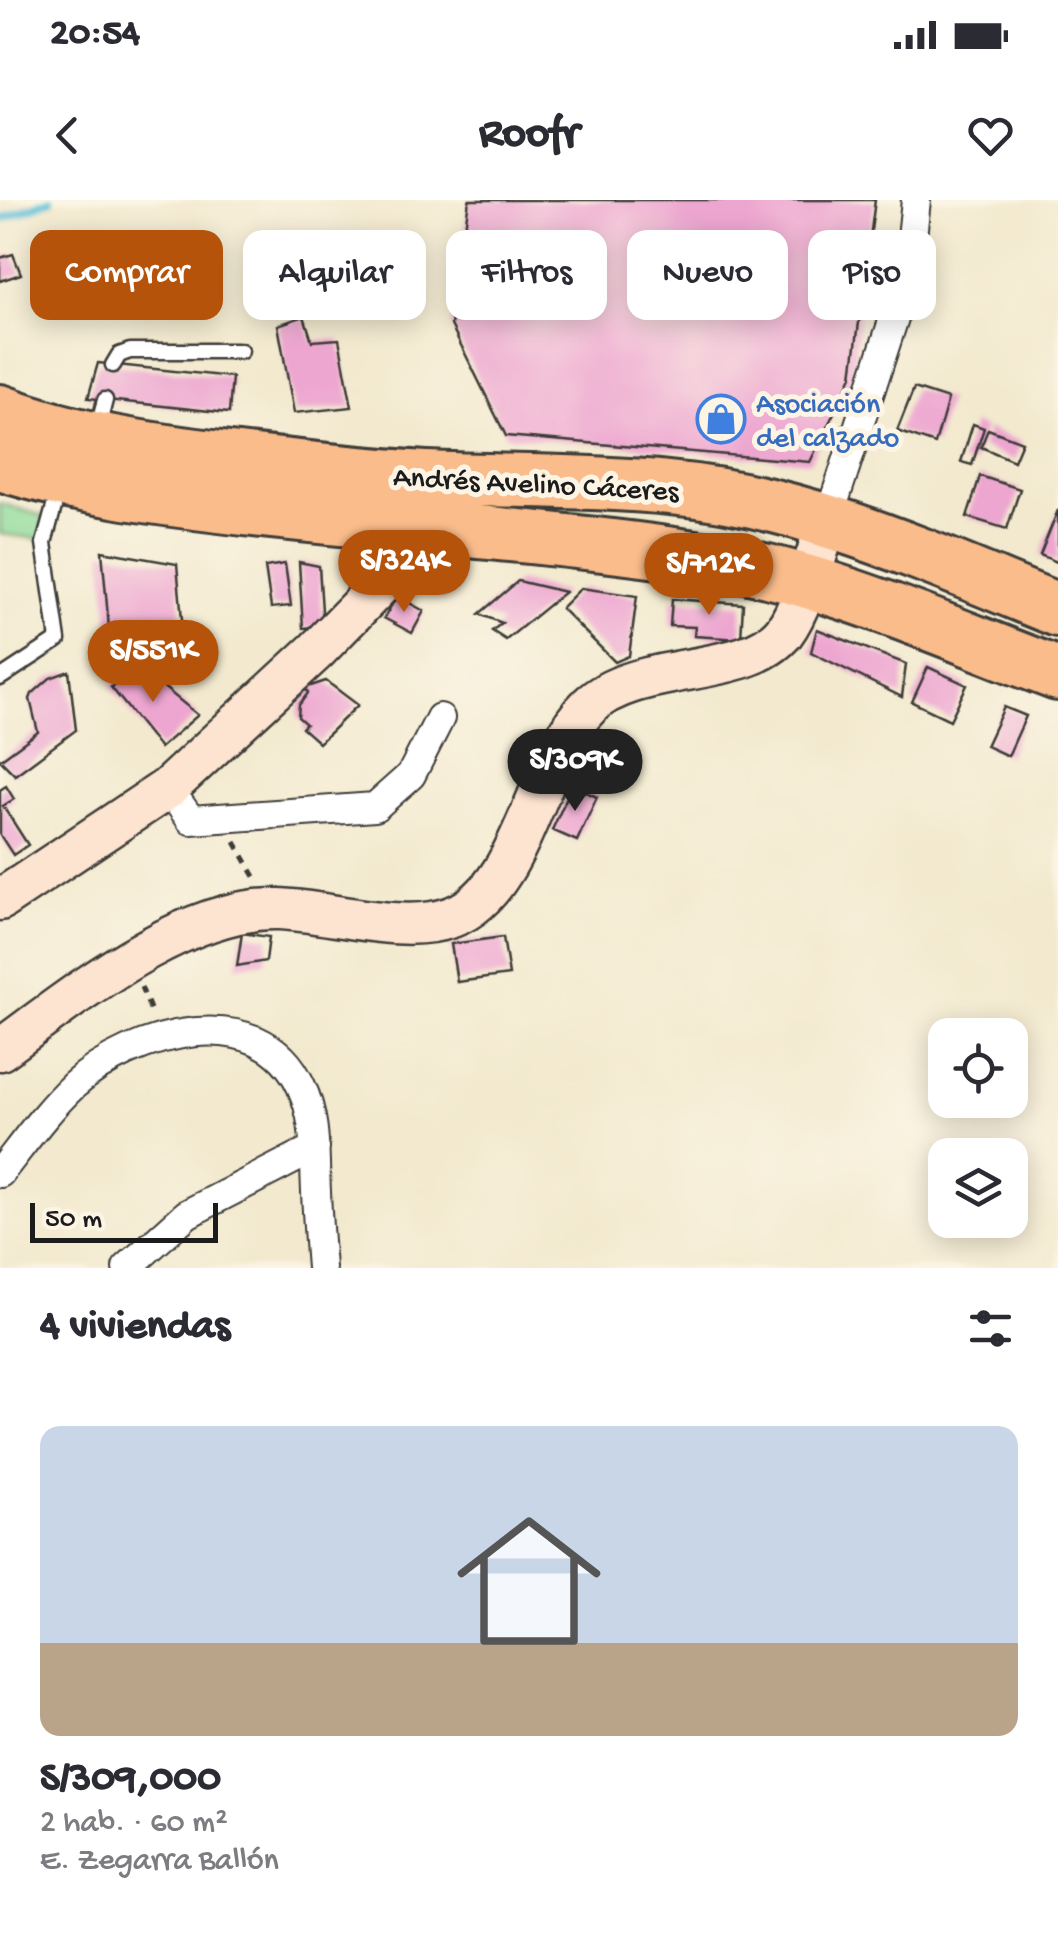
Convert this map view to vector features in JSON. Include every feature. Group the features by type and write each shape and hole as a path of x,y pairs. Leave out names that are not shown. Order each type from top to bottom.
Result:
{"highway":[{"name":"Andrés Avelino Cáceres","path":"0,412 100,419 198,456 423,478 669,488 726,496 878,536 1058,610"},
{"name":"Andrés Avelino Cáceres","path":"0,464 128,495 416,528 610,545 725,562 806,583 1058,674"}],"street":[{"path":"0,1050 74,994 159,944 214,921 274,909 422,922 450,918 470,908 508,863 556,752 589,706 628,683 710,666 770,645 785,631 828,520 908,275 916,200"},
{"path":"0,900 168,788 316,651 396,569 416,528 423,478"},
{"path":"168,788 191,820 375,807 411,775 440,718"},
{"path":"0,1174 74,1085 119,1056 192,1032 224,1031 254,1037 268,1044 300,1084 314,1122 321,1268"},
{"path":"126,1268 187,1214 315,1148"}],"lane":[{"path":"113,365 119,355 130,351 241,351"},
{"path":"0,678 58,640 44,543 62,482"}],"path":[{"path":"220,818 274,909"},
{"path":"130,961 163,1039"}],"green space":[{"path":"470,502 630,514 763,538 761,545 469,510"},
{"path":"0,503 46,517 39,539 0,534"}],"building":[{"path":"469,200 875,200 871,230 808,230 808,320 859,320 852,376 810,462 506,436 452,320 607,320 607,230 465,230"},
{"path":"13,254 21,274 0,281 0,258"},
{"path":"305,320 312,341 339,339 352,407 294,413 278,325"},
{"path":"98,363 232,377 229,413 88,398"},
{"path":"914,388 948,399 935,444 897,431"},
{"path":"973,424 984,428 972,465 961,462"},
{"path":"988,429 1022,442 1014,461 981,447"},
{"path":"980,476 1020,489 1007,529 967,517"},
{"path":"1058,510 1058,559 1057,562 1040,555"},
{"path":"102,551 177,564 185,653 111,650"},
{"path":"299,562 319,566 323,626 303,628"},
{"path":"285,564 291,606 271,608 265,567"},
{"path":"518,581 565,592 506,640 492,631 502,623 479,614"},
{"path":"581,588 637,596 629,656 615,662 561,608"},
{"path":"397,596 424,611 412,633 384,618"},
{"path":"672,599 743,604 741,639 694,636 695,627 670,626"},
{"path":"817,629 906,664 902,697 811,652"},
{"path":"135,664 198,715 160,748 111,687"},
{"path":"928,667 967,685 950,720 912,702"},
{"path":"69,671 76,730 15,775 0,760 38,732 32,694 50,678"},
{"path":"326,681 358,705 319,743 302,728 306,724 298,717 299,705 308,693 305,688"},
{"path":"1004,707 1026,716 1008,756 986,746"},
{"path":"6,786 14,799 3,806 28,845 13,855 0,835 0,790"},
{"path":"572,786 597,797 577,841 552,830"},
{"path":"242,933 269,937 266,961 237,966"},
{"path":"503,937 509,975 457,982 451,944"}],"waterway":[{"path":"0,220 50,200"}],"place":[{"name":"Asociación del calzado","path":"721,419"}]}
